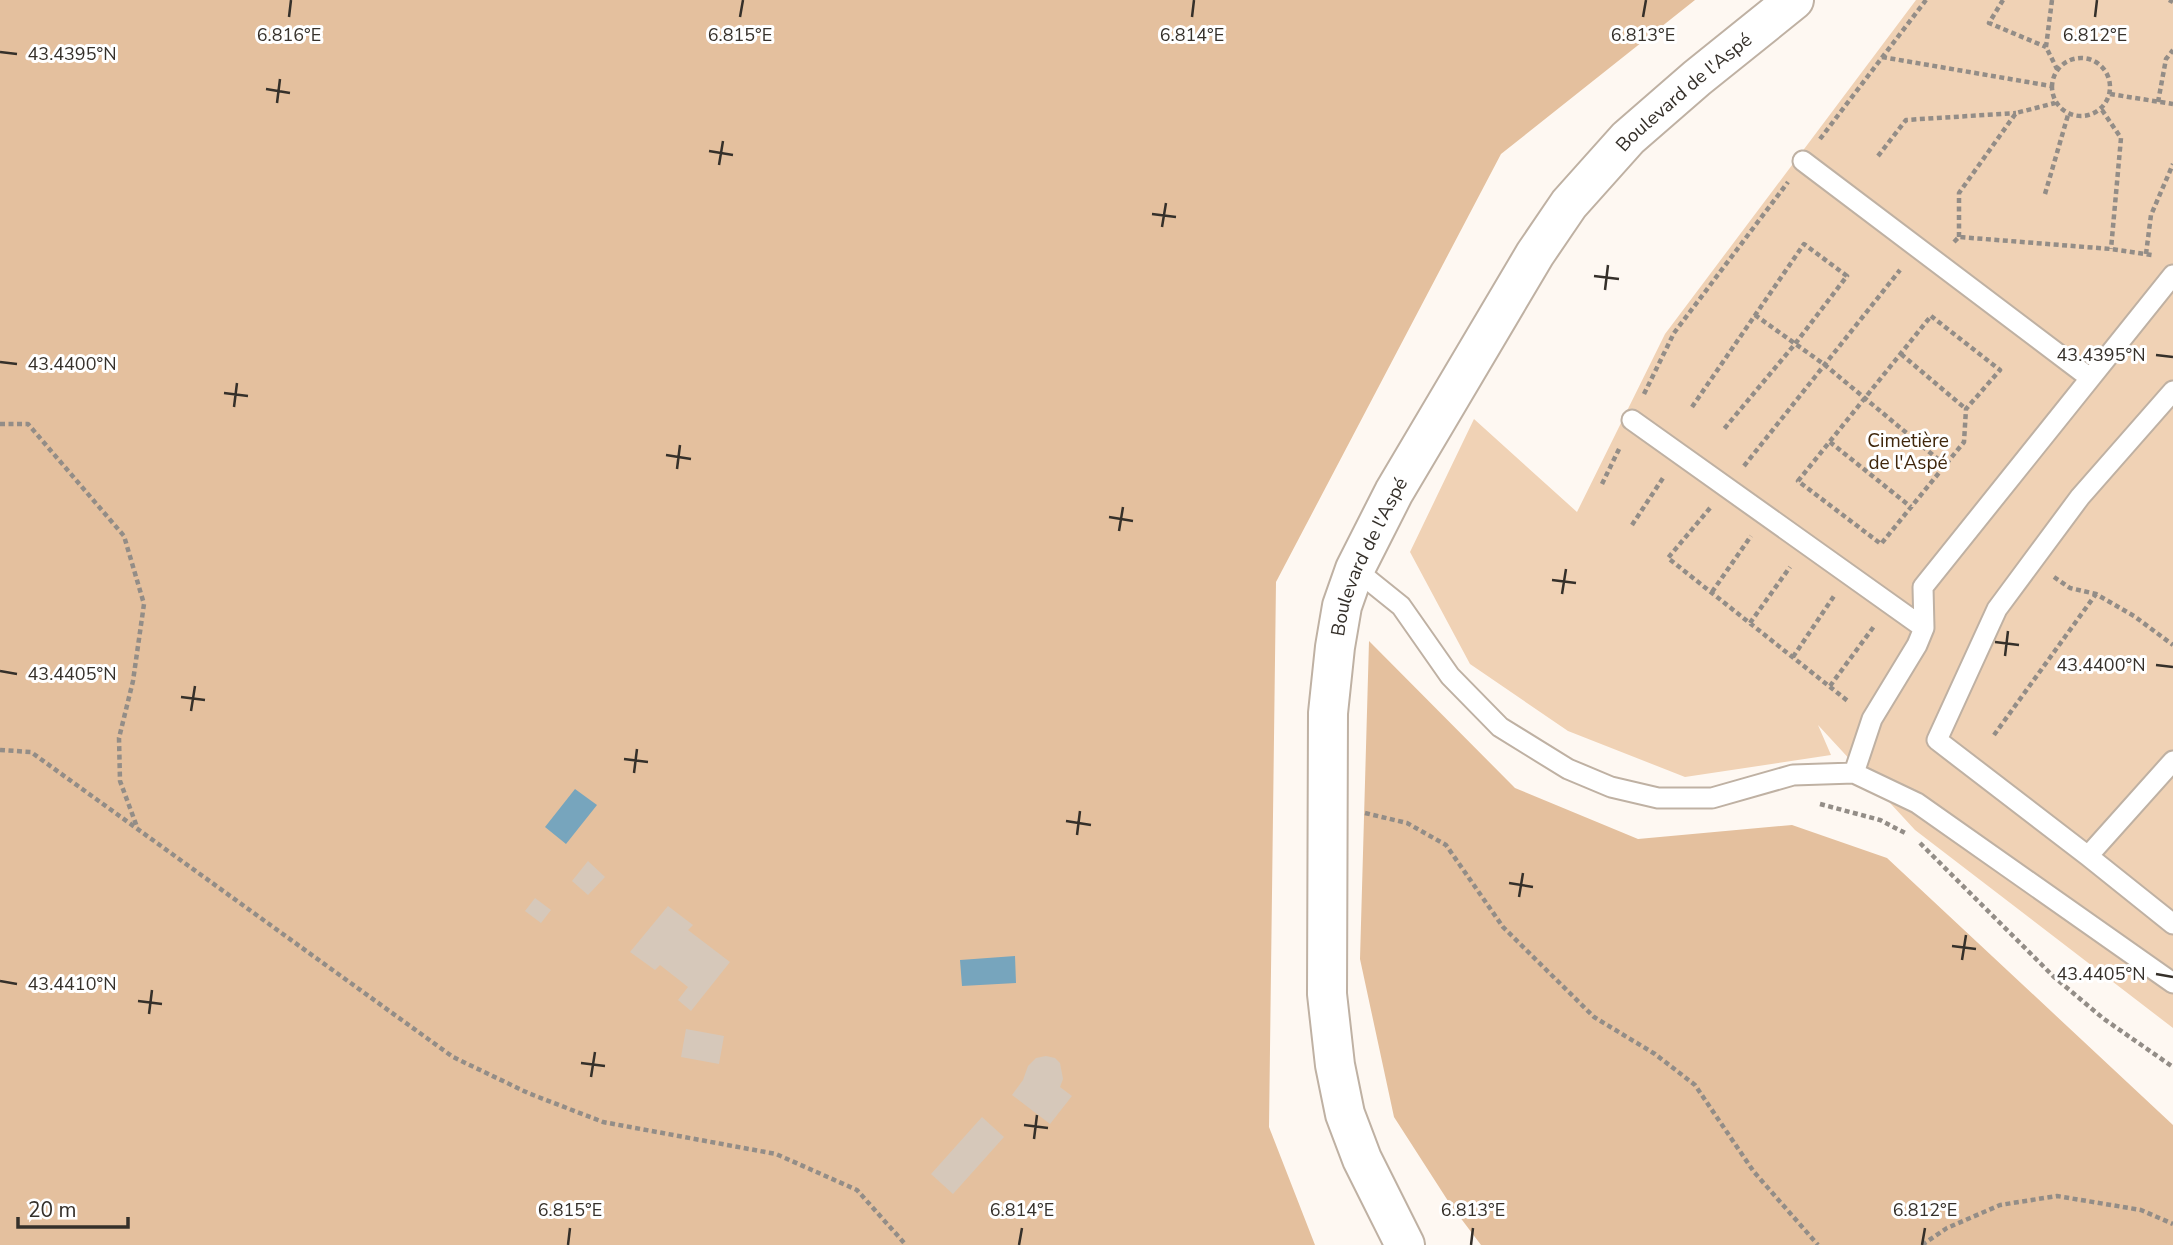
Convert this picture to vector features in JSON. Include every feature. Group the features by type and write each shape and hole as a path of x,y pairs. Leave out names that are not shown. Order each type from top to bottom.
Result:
{"main road":[{"name":"Boulevard de l'Aspé","path":"1405,1245 1362,1159 1345,1114 1335,1065 1327,994 1328,713 1342,606 1355,569 1394,492 1535,254 1569,204 1628,138 1794,0"}],"lane":[{"path":"1803,162 2090,378"},
{"path":"1854,773 1872,719 1917,645 1924,628 1923,587 2173,275"},
{"path":"2173,391 2080,496 1997,609 1937,740 2173,924"},
{"path":"1632,420 1924,628"},
{"path":"1355,569 1401,606 1450,676 1500,727 1568,769 1611,787 1658,799 1712,798 1793,775 1854,773 1917,803 2173,983"},
{"path":"2088,856 2173,761"}],"path":[{"path":"1602,485 1674,333 1926,0"},
{"path":"2003,0 1989,23 2046,47"},
{"path":"2052,0 2046,47 2057,69"},
{"path":"2158,102 2166,59 2173,50"},
{"path":"1882,57 2051,86"},
{"path":"2086,58 2100,64 2109,78 2110,94 2102,109 2086,117 2068,115 2055,103 2051,86 2057,69 2070,60 2086,58"},
{"path":"2110,94 2173,104"},
{"path":"1878,156 1906,120 2016,113 2055,103"},
{"path":"2102,109 2121,138 2111,249"},
{"path":"1937,263 1959,237 1959,193 2016,113"},
{"path":"2045,194 2068,115"},
{"path":"2146,254 2151,215 2173,164"},
{"path":"1959,237 2111,249 2160,257"},
{"path":"1692,407 1804,244 1847,276 1724,429"},
{"path":"1755,315 1865,398 1945,465"},
{"path":"1931,316 2000,370 1966,409 1964,442 1881,544 1798,481 1865,398 1931,316"},
{"path":"1901,354 1966,409"},
{"path":"0,424 28,424 124,536 144,604 133,681 119,738 120,781 138,828"},
{"path":"1830,442 1911,507"},
{"path":"1632,525 1679,454"},
{"path":"1712,592 1765,516"},
{"path":"1750,623 1807,544"},
{"path":"2031,562 2070,588 2096,594 2134,616 2173,645"},
{"path":"1793,657 1849,575"},
{"path":"1994,735 2096,594"},
{"path":"1830,686 1890,604"},
{"path":"0,750 32,752 453,1057 528,1093 603,1122 776,1154 857,1190 906,1245"},
{"path":"1817,804 1880,820 1916,839 2054,977 2104,1019 2173,1067"},
{"path":"1328,808 1376,814 1407,823 1446,845 1503,927 1594,1017 1655,1054 1695,1085 1754,1172 1818,1245"},
{"path":"1922,1245 1947,1228 2000,1205 2057,1196 2141,1210 2173,1224"}],"green space":[{"name":"Cimetière de l'Aspé","path":"1916,0 2173,0 2173,1028 1915,830 1818,725 1831,755 1685,777 1568,731 1470,664 1410,552 1474,419 1577,512 1665,334"}],"shaded area":[{"path":"0,0 1695,0 1501,154 1276,582 1269,1127 1315,1245 0,1245"},
{"path":"1369,641 1515,788 1638,839 1792,825 1887,858 2173,1125 2173,1245 1481,1245 1450,1204 1394,1117 1360,959"}],"water":[{"path":"575,789 597,805 566,844 545,827"},
{"path":"1015,956 1016,983 962,986 960,960"}],"building":[{"path":"588,861 605,877 588,895 572,881"},
{"path":"535,898 551,910 541,923 525,911"},
{"path":"668,906 693,925 688,930 730,962 691,1011 678,1000 688,987 660,965 655,970 630,952"},
{"path":"686,1029 724,1036 719,1064 681,1057"},
{"path":"1036,1058 1055,1058 1060,1063 1063,1079 1060,1087 1072,1096 1050,1124 1012,1095 1023,1080 1028,1066"},
{"path":"982,1117 1004,1137 953,1194 931,1174"}]}
